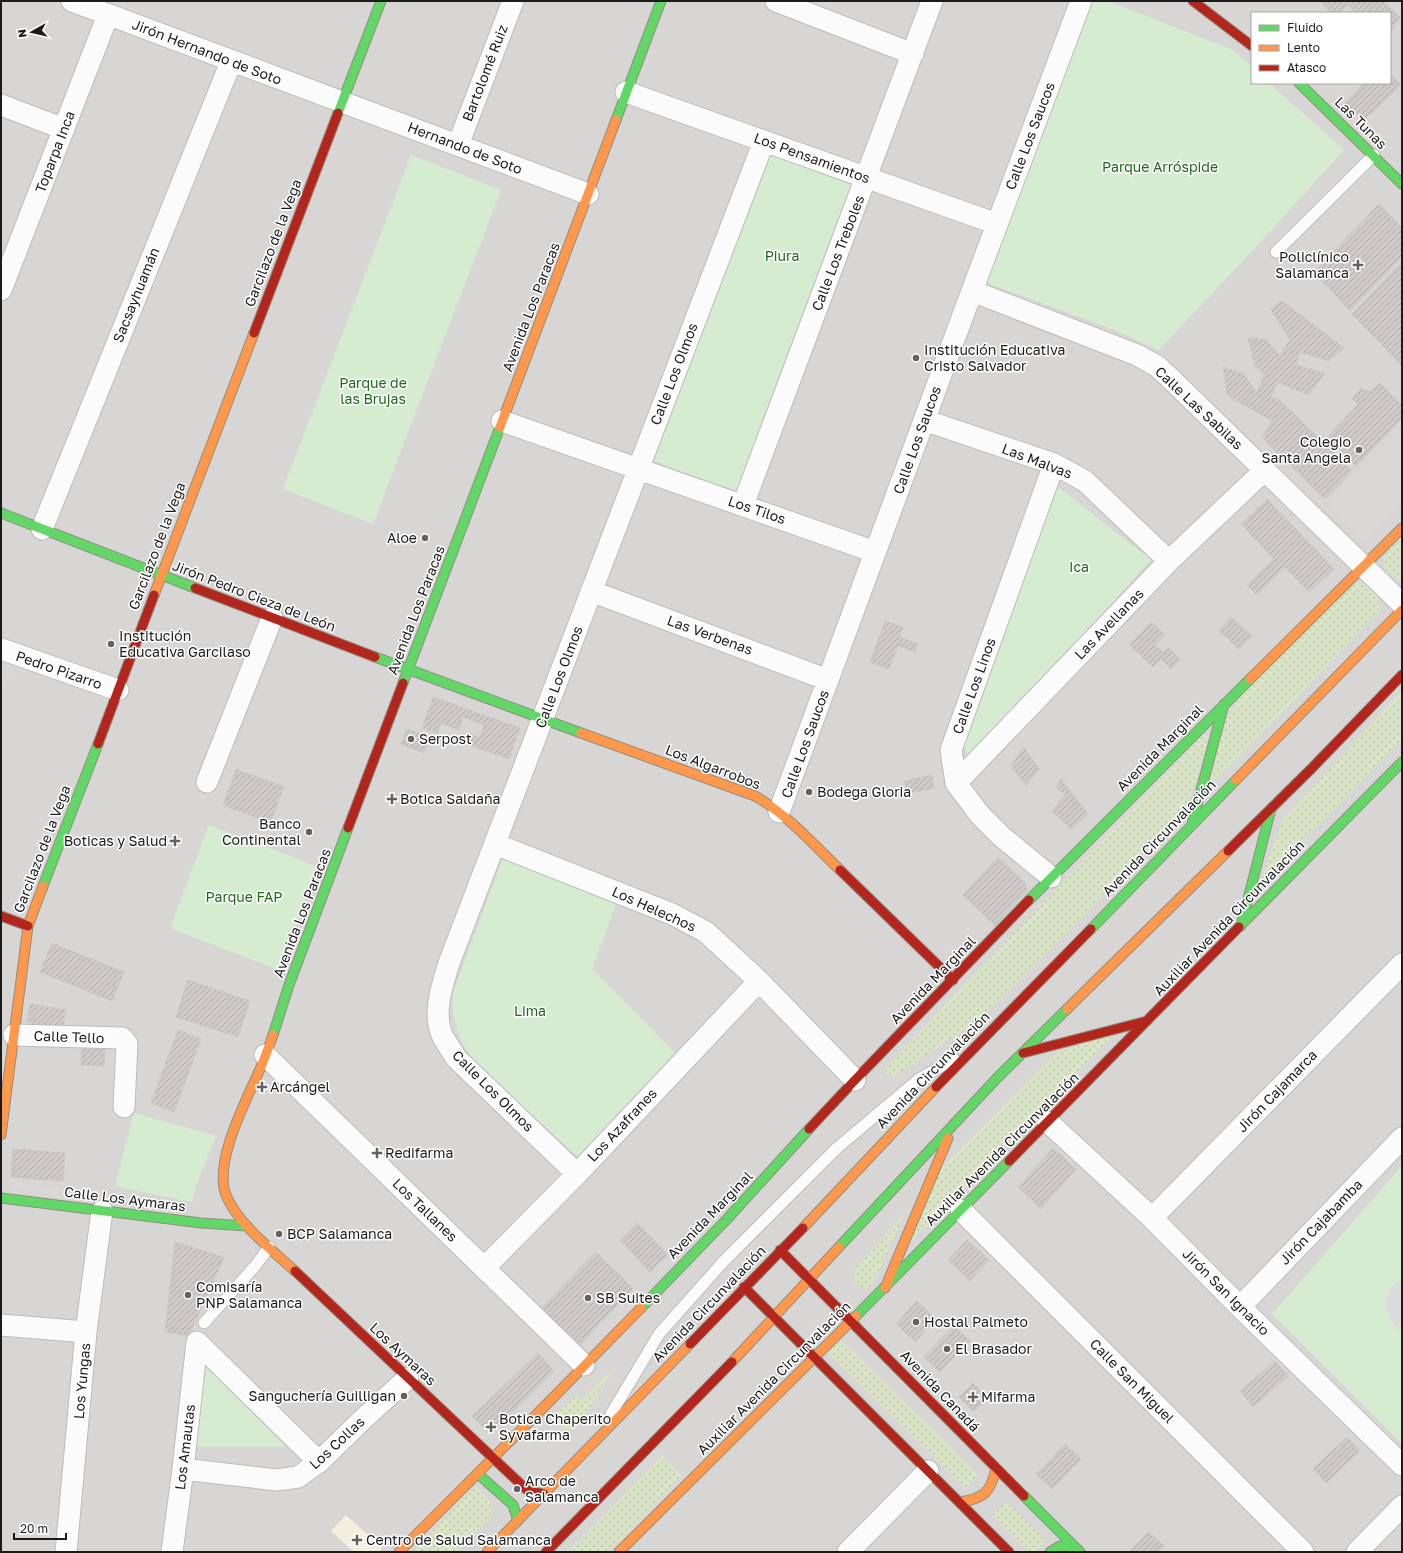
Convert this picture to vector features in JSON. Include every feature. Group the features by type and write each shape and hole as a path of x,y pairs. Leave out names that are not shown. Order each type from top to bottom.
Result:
{"main road":[{"name":"Garcilazo de la Vega","path":"1,1135 28,926 381,1"},
{"name":"Avenida Los Paracas","path":"247,1226 231,1205 224,1190 222,1169 231,1138 266,1055 289,985 661,1"},
{"path":"1193,1 1251,45"},
{"name":"Las Tunas","path":"1300,84 1402,184"},
{"name":"Jirón Pedro Cieza de León","path":"1,513 408,670"},
{"name":"Avenida Marginal","path":"399,1552 478,1474 728,1218 855,1080 1051,877 1402,528"},
{"name":"Avenida Circunvalación","path":"487,1552 971,1051 1402,610"},
{"name":"Los Algarrobos","path":"408,670 755,796 771,805 953,980"},
{"path":"546,1552 774,1318 955,1123 1022,1054 1271,808 1402,675"},
{"path":"1191,825 1224,704"},
{"name":"Auxiliar Avenida Circunvalación","path":"619,1552 852,1322 1402,762"},
{"path":"1241,926 1271,808"},
{"path":"1,916 28,926"},
{"path":"1022,1054 1147,1021"},
{"path":"885,1288 955,1123"},
{"name":"Calle Los Aymaras","path":"1,1198 102,1211 247,1226"},
{"name":"Los Aymaras","path":"247,1226 492,1459 528,1491 544,1494"},
{"name":"Avenida Canadá","path":"780,1250 1078,1549"},
{"path":"744,1287 1009,1552"},
{"path":"959,1502 973,1501 986,1494 994,1482 996,1468"},
{"path":"478,1474 513,1505 518,1520"},
{"path":"1050,1552 1060,1546 1078,1549"}],"street":[{"name":"Jirón Hernando de Soto","path":"72,1 230,62 342,102"},
{"name":"Bartolomé Ruiz","path":"458,145 513,1"},
{"path":"776,1 913,54"},
{"name":"Calle Los Treboles","path":"743,505 932,1"},
{"name":"Calle Los Saucos","path":"779,812 1081,1"},
{"name":"Toparpa Inca","path":"1,290 108,15"},
{"name":"Sacsayhuamán","path":"42,528 230,62"},
{"name":"Los Pensamientos","path":"626,92 997,224"},
{"name":"Hernando de Soto","path":"342,102 588,194"},
{"path":"1,105 64,129"},
{"name":"Calle Los Olmos","path":"577,1174 456,1058 442,1035 438,1012 441,988 449,963 542,719 764,141"},
{"name":"Calle Las Sabilas","path":"972,291 1137,355 1157,366 1402,604"},
{"name":"Las Malvas","path":"924,420 1054,464 1085,480 1169,561"},
{"name":"Los Tilos","path":"502,421 875,552"},
{"name":"Calle Los Linos","path":"1051,877 996,831 980,815 956,783 951,750 1054,464"},
{"name":"Las Avellanas","path":"956,783 1169,561 1265,470"},
{"name":"Las Verbenas","path":"591,591 828,680"},
{"path":"207,782 272,618"},
{"name":"Pedro Pizarro","path":"1,649 118,690"},
{"name":"Los Helechos","path":"495,844 672,914 706,932 759,981 855,1080"},
{"name":"Jirón Cajamarca","path":"1152,1218 1402,964"},
{"name":"Los Azafranes","path":"484,1268 577,1174 759,981"},
{"name":"Calle Tello","path":"14,1035 122,1038 127,1044 124,1107"},
{"name":"Los Tallanes","path":"266,1055 584,1365"},
{"name":"Jirón San Ignacio","path":"1048,1122 1152,1218 1240,1307 1402,1465"},
{"name":"Jirón Cajabamba","path":"1240,1307 1402,1138"},
{"name":"Calle San Miguel","path":"961,1210 1303,1552"},
{"name":"Los Yungas","path":"66,1552 86,1332 102,1211"},
{"path":"1,1325 86,1332"},
{"path":"201,1332 319,1462"},
{"name":"Los Amautas","path":"172,1552 201,1332"},
{"name":"Los Collas","path":"183,1469 277,1480 298,1477 319,1462 408,1378"},
{"path":"848,1552 928,1471"},
{"path":"1357,1552 1402,1506"}],"lane":[{"path":"1276,252 1374,156"},
{"path":"594,1442 659,1334 723,1262 837,1148 895,1098 918,1079 971,1051"},
{"path":"201,1332 269,1247"}],"shaded area":[{"path":"1,1 1402,1 1402,1552 1,1552"},
{"path":"1402,429 1402,504 1364,542 1329,506"},
{"path":"1,637 20,644 1,695"},
{"path":"12,1181 181,1204 185,1211 11,1189"},
{"path":"1402,1278 1402,1331 1391,1321 1386,1304 1391,1287"},
{"name":"Centro de Salud Salamanca","path":"346,1515 382,1548 379,1552 354,1552 331,1531"}],"green space":[{"name":"Parque Arróspide","path":"1093,1 1108,1 1233,50 1251,66 1251,84 1270,84 1344,150 1255,248 1159,350 1112,329 982,281"},
{"name":"Piura","path":"770,154 857,188 741,495 654,461"},
{"name":"Parque de las Brujas","path":"411,155 501,190 373,524 283,489"},
{"name":"Ica","path":"1057,486 1151,560 969,761 963,739"},
{"path":"1402,536 1402,579 1395,579 1384,568 1384,555"},
{"path":"1352,583 1370,586 1376,593 1381,610 1228,768 1210,784 1223,726 1240,696"},
{"path":"1402,691 1402,740 1258,887 1282,820"},
{"path":"1204,734 1209,737 1189,803 1182,817 1004,996 975,1023 891,1078 883,1070"},
{"name":"Parque FAP","path":"209,825 318,867 279,970 170,928"},
{"name":"Lima","path":"503,858 616,904 592,969 675,1053 578,1157 472,1059 456,1028 453,1011 453,993"},
{"path":"1120,1030 905,1248 931,1179 1055,1054"},
{"path":"134,1113 216,1136 197,1183 192,1202 115,1186"},
{"path":"1402,1166 1402,1444 1272,1314"},
{"path":"905,1213 871,1288 860,1286 852,1277 858,1264"},
{"path":"833,1332 979,1475 966,1489 821,1346"},
{"path":"200,1357 286,1447 193,1447"},
{"path":"615,1366 587,1412 566,1433 551,1418 576,1396 581,1400"},
{"path":"663,1455 682,1476 608,1552 568,1552"},
{"path":"476,1486 492,1504 492,1516 456,1552 412,1552"},
{"path":"1006,1501 1047,1541 1036,1552 1029,1552 992,1515"}],"building":[{"path":"1320,1 1383,1 1400,17 1391,32 1391,12 1355,12 1347,5 1341,12 1330,12"},
{"path":"1391,75 1401,85 1363,121 1345,103 1363,84 1391,84"},
{"name":"Policlínico Salamanca","path":"1379,204 1402,228 1402,257 1350,311 1314,272"},
{"path":"1402,262 1402,366 1352,314"},
{"path":"1282,301 1344,348 1329,361 1300,352 1296,365 1325,373 1308,395 1277,382 1271,397 1281,401 1352,471 1325,499 1262,438 1272,421 1227,395 1223,367 1244,374 1257,393 1264,375 1255,366 1248,338 1265,339 1280,355 1290,339 1270,309"},
{"path":"1380,383 1402,405 1402,418 1356,466 1327,437 1358,405 1352,398 1361,388 1371,392"},
{"path":"1267,499 1334,569 1309,592 1285,567 1257,595 1247,585 1274,559 1241,524"},
{"path":"1231,617 1252,636 1239,649 1219,631"},
{"path":"885,621 903,627 900,637 918,644 915,652 898,646 889,669 870,662"},
{"path":"1151,622 1165,635 1155,645 1163,652 1168,647 1180,659 1171,669 1161,659 1153,667 1129,645"},
{"path":"433,697 520,728 509,759 466,744 470,733 480,737 484,725 463,717 459,730 441,723 438,734 422,728"},
{"path":"407,729 430,738 424,753 401,744"},
{"path":"1024,747 1039,769 1026,786 1011,766"},
{"path":"236,769 284,787 270,823 223,805"},
{"path":"932,775 934,788 907,794 904,781"},
{"path":"1061,779 1088,814 1071,829 1052,811 1065,794 1056,788"},
{"path":"998,857 1026,884 1027,891 995,926 963,895"},
{"path":"52,943 124,972 112,1001 40,972"},
{"path":"188,980 250,1001 238,1037 176,1017"},
{"path":"30,1004 66,1010 63,1028 27,1022"},
{"path":"178,1030 201,1039 174,1112 151,1103"},
{"path":"82,1047 105,1048 104,1066 81,1065"},
{"path":"1053,1148 1076,1169 1041,1209 1018,1187"},
{"path":"13,1149 65,1153 63,1181 11,1177"},
{"path":"637,1223 668,1255 650,1272 620,1240"},
{"path":"967,1240 989,1260 970,1281 948,1260"},
{"name":"Comisaría PNP Salamanca","path":"175,1242 224,1257 189,1336 165,1332"},
{"name":"SB Suites","path":"596,1252 633,1288 580,1345 542,1308"},
{"name":"Hostal Palmeto","path":"917,1301 936,1319 915,1342 896,1324"},
{"name":"El Brasador","path":"954,1326 970,1341 939,1372 924,1357"},
{"path":"538,1353 554,1371 525,1400 508,1382"},
{"path":"1275,1361 1288,1376 1253,1407 1240,1391"},
{"path":"508,1382 525,1400 503,1421 486,1403"},
{"name":"Mifarma","path":"973,1383 988,1398 974,1412 959,1397"},
{"path":"486,1403 503,1421 493,1431 486,1430 472,1416"},
{"path":"1347,1437 1360,1451 1326,1483 1313,1469"},
{"path":"1065,1444 1081,1459 1052,1489 1036,1474"},
{"path":"1149,1532 1164,1546 1158,1552 1129,1552"}],"traffic: fast":[{"path":"338,113 381,1"},
{"path":"616,120 661,1"},
{"path":"1300,84 1402,184"},
{"path":"403,683 500,427"},
{"path":"1,513 195,588"},
{"path":"375,657 581,733"},
{"path":"1029,900 1250,679"},
{"path":"1192,824 1224,704"},
{"path":"43,886 98,744"},
{"path":"1239,927 1402,762"},
{"path":"1091,929 1236,780"},
{"path":"1241,926 1271,809"},
{"path":"273,1035 289,985 348,828"},
{"path":"839,1247 998,1077 1067,1009"},
{"path":"641,1308 728,1218 809,1129"},
{"path":"856,1316 1009,1161"},
{"path":"1,1198 201,1223 247,1226"},
{"path":"478,1474 513,1505 518,1521"},
{"path":"1024,1496 1080,1552"},
{"path":"1050,1552 1060,1546 1075,1547"}],"traffic: slow":[{"path":"500,427 616,120"},
{"path":"154,595 254,333"},
{"path":"1250,679 1402,528"},
{"path":"1236,780 1402,610"},
{"path":"581,733 755,796 789,821 840,870"},
{"path":"1067,1009 1228,851"},
{"path":"1,1135 28,926 43,886"},
{"path":"273,1035 262,1065 233,1131 224,1166 223,1181 226,1195 238,1216 266,1246 295,1271"},
{"path":"803,1228 936,1087"},
{"path":"885,1288 948,1138"},
{"path":"732,1362 839,1247"},
{"path":"399,1552 641,1308"},
{"path":"619,1552 856,1316"},
{"path":"487,1552 690,1344"},
{"path":"959,1502 975,1499 985,1493 992,1483 996,1468"}],"traffic: jam":[{"path":"1193,1 1251,45"},
{"path":"254,333 338,113"},
{"path":"195,588 375,657"},
{"path":"98,744 154,595"},
{"path":"1228,851 1311,769 1402,675"},
{"path":"348,828 403,683"},
{"path":"840,870 953,980"},
{"path":"809,1129 1029,900"},
{"path":"1,916 28,926"},
{"path":"1009,1161 1239,927"},
{"path":"936,1087 1091,929"},
{"path":"1023,1053 1147,1021"},
{"path":"690,1344 803,1228"},
{"path":"780,1250 1024,1496"},
{"path":"295,1271 528,1491 544,1494"},
{"path":"744,1287 1009,1552"},
{"path":"546,1552 732,1362"}],"place":[{"name":"Policlínico Salamanca","path":"1358,265"},
{"name":"Institución Educativa Cristo Salvador","path":"916,358"},
{"name":"Colegio Santa Angela","path":"1359,450"},
{"name":"Aloe","path":"425,538"},
{"name":"Institución Educativa Garcilaso","path":"111,644"},
{"name":"Serpost","path":"411,739"},
{"name":"Bodega Gloria","path":"809,792"},
{"name":"Botica Saldaña","path":"392,799"},
{"name":"Banco Continental","path":"309,832"},
{"name":"Boticas y Salud","path":"175,841"},
{"name":"Arcángel","path":"262,1087"},
{"name":"Redifarma","path":"377,1153"},
{"name":"BCP Salamanca","path":"279,1234"},
{"name":"Comisaría PNP Salamanca","path":"188,1295"},
{"name":"SB Suites","path":"588,1298"},
{"name":"Hostal Palmeto","path":"916,1322"},
{"name":"El Brasador","path":"947,1349"},
{"name":"Sanguchería Guilligan","path":"404,1396"},
{"name":"Mifarma","path":"973,1397"},
{"name":"Botica Chaperito Syvafarma","path":"491,1427"},
{"name":"Arco de Salamanca","path":"517,1489"},
{"name":"Centro de Salud Salamanca","path":"357,1540"}]}
